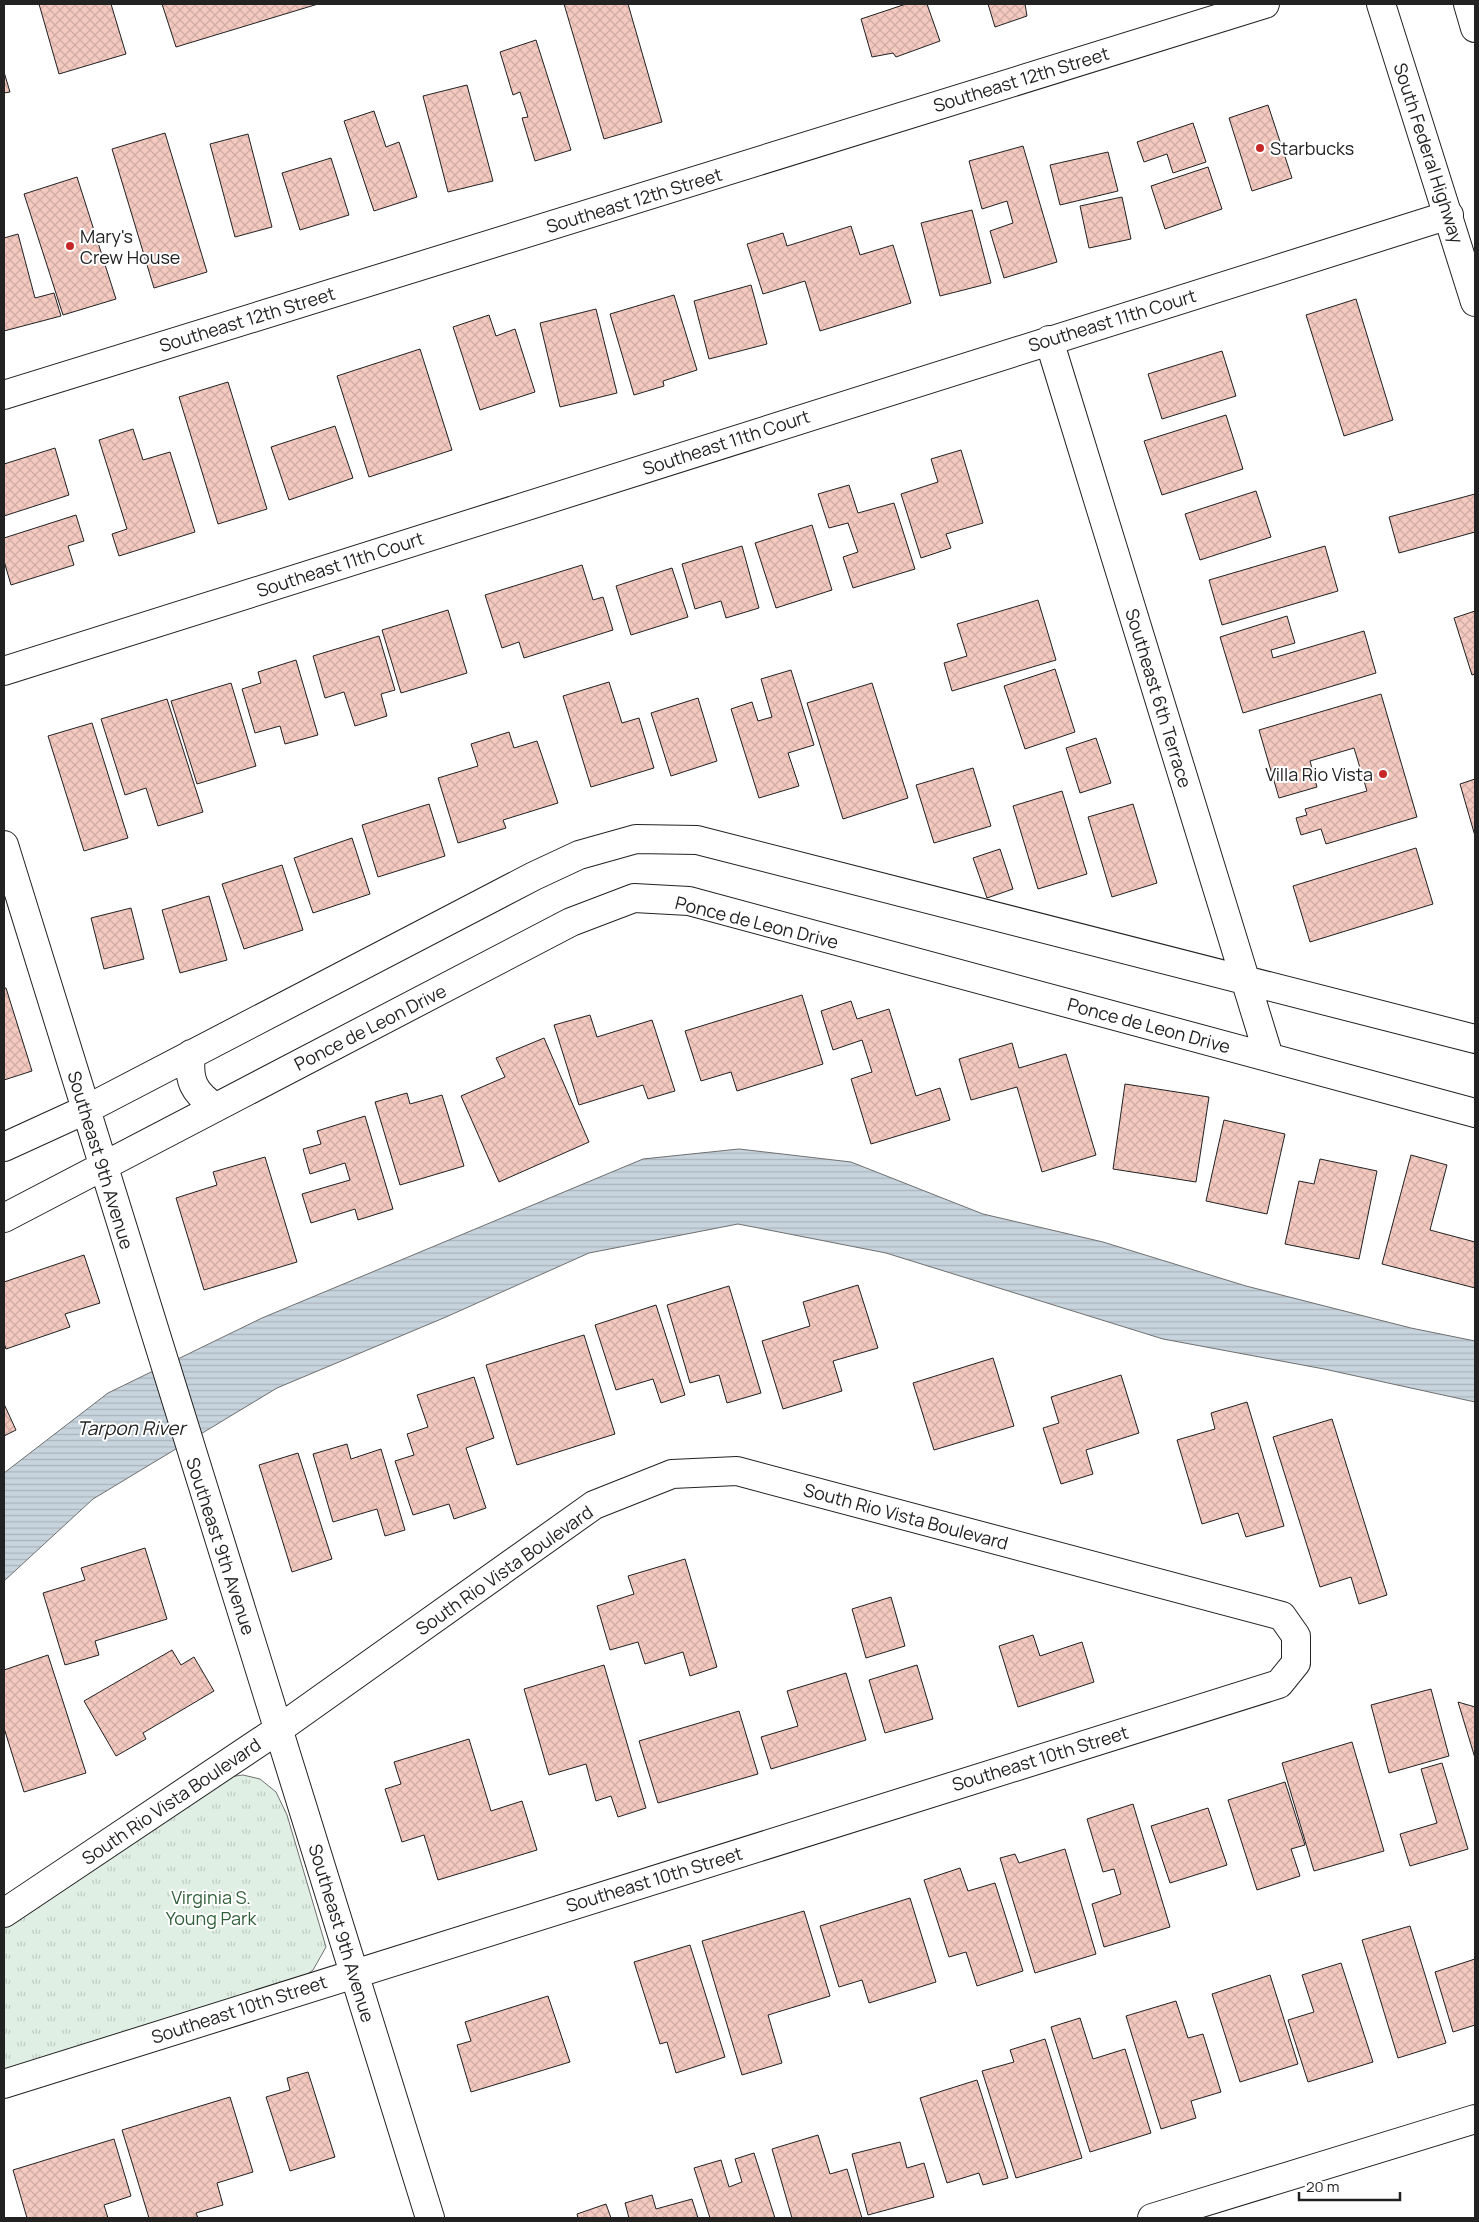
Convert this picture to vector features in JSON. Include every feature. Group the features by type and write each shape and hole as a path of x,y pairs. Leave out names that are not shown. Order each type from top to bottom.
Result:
{"street":[{"name":"Southeast 12th Street","path":"4,395 1265,4"},
{"name":"South Federal Highway","path":"1381,4 1475,302"},
{"path":"1468,4 1475,28"},
{"name":"Southeast 11th Court","path":"4,671 1449,215"},
{"name":"Southeast 6th Terrace","path":"1049,340 1270,1057"},
{"path":"4,1147 85,1110 534,876 579,855 636,839 697,840 1475,1039"},
{"name":"Southeast 9th Avenue","path":"4,845 430,2218"},
{"name":"Ponce de Leon Drive","path":"4,1218 571,922 634,898 689,901 1475,1113"},
{"path":"191,1054 189,1070 193,1085 202,1098 215,1108"},
{"name":"South Rio Vista Boulevard","path":"4,1912 279,1729 594,1506 672,1474 737,1471 1282,1616 1296,1636 1296,1663"},
{"name":"Southeast 10th Street","path":"4,2084 354,1972 1279,1684 1296,1663"},
{"path":"1152,2218 1475,2119"}],"green space":[{"name":"Virginia S. Young Park","path":"243,1775 260,1779 276,1792 287,1815 326,1947 313,1970 297,1982 4,2076 4,1927 228,1777"}],"water":[{"name":"Tarpon River","path":"739,1149 851,1162 983,1214 1103,1242 1246,1286 1411,1328 1475,1341 1475,1402 1324,1369 1163,1339 886,1253 738,1224 589,1253 446,1317 277,1388 93,1499 4,1581 4,1473 108,1393 262,1318 643,1159"}],"building":[{"path":"39,4 111,4 126,54 59,74"},
{"path":"162,4 318,4 176,47"},
{"path":"564,4 628,4 662,122 604,139"},
{"path":"906,4 927,4 940,41 896,57 893,53 872,57 861,19"},
{"path":"988,4 1025,4 1027,16 995,27"},
{"path":"536,40 571,150 535,161 522,118 528,117 520,92 513,95 500,52"},
{"path":"4,72 10,92 4,93"},
{"path":"467,85 493,181 448,192 423,96"},
{"name":"Starbucks","path":"1268,105 1292,178 1252,191 1229,118"},
{"path":"374,111 386,147 399,142 417,197 374,211 344,121"},
{"path":"1193,123 1206,162 1173,173 1167,154 1144,162 1137,142"},
{"path":"165,133 207,272 154,288 112,149"},
{"path":"248,134 272,227 235,237 210,144"},
{"path":"1023,146 1057,262 1004,278 990,231 1013,223 1007,201 982,209 969,161"},
{"path":"1108,152 1118,191 1060,205 1050,165"},
{"path":"331,158 349,215 300,230 282,173"},
{"path":"1208,167 1222,209 1165,229 1151,186"},
{"name":"Mary's Crew House","path":"77,177 116,299 63,315 24,194"},
{"path":"1122,197 1131,239 1089,248 1080,206"},
{"path":"972,210 991,283 940,296 921,223"},
{"path":"851,226 860,255 893,245 911,303 820,331 805,281 763,294 747,244 783,233 787,246"},
{"path":"18,234 35,298 54,293 61,316 4,331 4,238"},
{"path":"751,285 767,344 709,359 694,301"},
{"path":"674,295 697,370 663,381 664,386 634,395 610,314"},
{"path":"1356,299 1393,420 1344,436 1306,315"},
{"path":"596,309 617,393 560,407 540,323"},
{"path":"489,315 496,336 515,329 535,392 480,410 453,327"},
{"path":"420,349 452,450 369,477 337,376"},
{"path":"1222,351 1236,396 1162,419 1148,374"},
{"path":"228,382 267,509 218,524 179,397"},
{"path":"1226,415 1243,469 1162,495 1144,441"},
{"path":"335,426 353,478 289,500 271,447"},
{"path":"133,429 143,460 170,452 195,532 119,556 112,534 127,529 99,440"},
{"path":"55,448 69,495 4,516 4,464"},
{"path":"961,450 983,523 946,534 951,548 921,558 901,494 938,482 931,459"},
{"path":"849,485 858,513 894,503 915,569 853,588 843,557 858,552 848,523 829,528 818,494"},
{"path":"1256,491 1271,537 1200,560 1185,514"},
{"path":"1475,494 1475,532 1399,553 1389,517"},
{"path":"76,515 84,541 68,546 74,565 11,585 4,561 4,538"},
{"path":"812,525 832,590 776,608 755,543"},
{"path":"742,546 759,608 726,618 721,601 695,609 682,564"},
{"path":"1325,546 1338,591 1222,625 1209,580"},
{"path":"582,565 593,600 603,597 613,630 524,658 519,642 502,648 485,595"},
{"path":"672,568 688,617 631,635 616,586"},
{"path":"1038,600 1056,660 952,691 944,663 967,656 957,624"},
{"path":"448,610 467,673 401,693 382,630"},
{"path":"1475,611 1475,674 1472,675 1454,618"},
{"path":"1287,616 1295,643 1271,650 1273,658 1364,631 1376,673 1243,713 1220,637"},
{"path":"379,636 395,690 381,694 387,716 355,726 344,692 325,698 313,656"},
{"path":"296,660 318,735 285,744 280,726 255,733 242,689 261,683 258,672"},
{"path":"1055,669 1075,732 1025,749 1004,686"},
{"path":"791,670 814,745 788,753 799,786 759,798 731,709 752,702 758,721 772,717 761,679"},
{"path":"609,682 622,723 639,718 654,768 591,787 563,696"},
{"path":"231,683 256,766 197,784 171,701"},
{"path":"872,683 908,798 843,819 807,703"},
{"name":"Villa Rio Vista","path":"1381,694 1417,817 1326,844 1321,829 1301,835 1296,818 1307,815 1305,809 1367,791 1354,748 1310,761 1317,787 1279,798 1259,730"},
{"path":"698,698 717,761 671,776 651,713"},
{"path":"167,699 203,812 158,826 146,788 125,795 101,719"},
{"path":"92,723 128,838 84,851 48,736"},
{"path":"509,732 514,748 537,741 558,803 503,820 506,828 458,843 438,778 478,766 471,744"},
{"path":"1096,738 1111,783 1080,793 1066,748"},
{"path":"973,768 991,826 934,843 916,785"},
{"path":"1475,779 1475,836 1460,784"},
{"path":"1062,791 1087,874 1038,889 1013,806"},
{"path":"429,804 445,856 378,877 362,825"},
{"path":"1133,804 1157,883 1112,897 1088,817"},
{"path":"352,838 370,894 313,913 294,858"},
{"path":"1416,848 1433,904 1310,942 1293,886"},
{"path":"1000,849 1013,889 987,898 973,858"},
{"path":"282,865 303,930 244,949 222,884"},
{"path":"209,896 227,960 180,973 162,910"},
{"path":"131,908 144,959 104,969 91,918"},
{"path":"4,988 6,988 32,1071 4,1080"},
{"path":"802,995 823,1064 737,1091 731,1072 701,1081 685,1031"},
{"path":"851,1001 857,1019 889,1009 916,1096 940,1088 950,1120 871,1144 851,1079 872,1072 862,1040 833,1050 821,1011"},
{"path":"590,1015 597,1037 652,1020 675,1091 648,1099 643,1085 579,1105 554,1025"},
{"path":"544,1038 589,1142 499,1182 461,1096 505,1077 496,1058"},
{"path":"1012,1043 1019,1068 1066,1054 1096,1155 1042,1172 1017,1087 971,1100 959,1059"},
{"path":"1125,1084 1209,1097 1196,1182 1113,1169"},
{"path":"407,1093 410,1104 442,1095 464,1166 400,1185 375,1102"},
{"path":"365,1116 393,1209 358,1220 355,1209 311,1223 302,1194 350,1180 345,1163 310,1174 303,1149 321,1144 317,1131"},
{"path":"1224,1120 1285,1134 1267,1214 1206,1201"},
{"path":"1411,1155 1447,1165 1430,1230 1475,1242 1475,1288 1382,1264"},
{"path":"265,1157 297,1262 204,1290 176,1198 217,1185 213,1172"},
{"path":"1320,1159 1377,1171 1359,1259 1285,1244 1299,1181 1314,1184"},
{"path":"84,1255 100,1303 65,1314 70,1327 6,1349 4,1343 4,1282"},
{"path":"858,1285 878,1348 833,1361 842,1391 783,1409 762,1341 810,1326 803,1302"},
{"path":"729,1286 761,1393 727,1403 719,1375 690,1383 667,1305"},
{"path":"656,1305 685,1395 661,1403 653,1379 616,1390 595,1325"},
{"path":"584,1335 615,1434 517,1465 486,1365"},
{"path":"993,1358 1014,1426 934,1450 913,1383"},
{"path":"1121,1375 1139,1433 1086,1450 1093,1474 1061,1484 1043,1428 1059,1423 1051,1397"},
{"path":"474,1377 494,1438 466,1448 486,1508 454,1519 449,1504 413,1515 395,1461 414,1455 407,1434 428,1427 417,1395"},
{"path":"1247,1402 1284,1526 1246,1537 1238,1513 1202,1524 1177,1440 1215,1429 1211,1413"},
{"path":"4,1404 16,1430 4,1436"},
{"path":"1332,1419 1387,1595 1359,1604 1351,1577 1320,1587 1273,1437"},
{"path":"347,1444 351,1459 381,1449 405,1530 385,1536 377,1509 333,1522 313,1454"},
{"path":"298,1453 332,1559 292,1572 259,1465"},
{"path":"145,1548 167,1619 95,1641 99,1655 65,1665 43,1593 85,1580 81,1568"},
{"path":"685,1559 717,1667 690,1676 683,1652 645,1664 638,1642 610,1650 597,1606 634,1594 628,1576"},
{"path":"891,1597 905,1646 866,1658 852,1609"},
{"path":"1033,1635 1040,1656 1082,1642 1094,1682 1018,1707 999,1646"},
{"path":"172,1650 181,1665 194,1657 214,1691 143,1733 146,1739 116,1756 84,1701"},
{"path":"48,1655 86,1773 24,1792 4,1728 4,1670"},
{"path":"604,1665 646,1808 618,1817 611,1796 596,1801 586,1764 549,1775 524,1689"},
{"path":"917,1665 933,1719 885,1733 869,1680"},
{"path":"846,1673 866,1740 771,1769 761,1737 798,1726 787,1691"},
{"path":"1431,1689 1449,1756 1389,1773 1371,1705"},
{"path":"1458,1702 1475,1707 1475,1758"},
{"path":"739,1711 758,1774 658,1803 639,1741"},
{"path":"469,1739 491,1811 522,1801 537,1850 438,1880 424,1835 402,1842 385,1789 401,1784 394,1762"},
{"path":"1352,1742 1384,1851 1314,1871 1282,1763"},
{"path":"1442,1763 1468,1849 1410,1866 1400,1834 1437,1823 1421,1769"},
{"path":"1285,1782 1305,1845 1291,1849 1300,1876 1257,1890 1228,1800"},
{"path":"1133,1804 1170,1927 1104,1947 1092,1904 1121,1894 1114,1869 1103,1872 1087,1819"},
{"path":"1208,1808 1227,1865 1170,1883 1151,1826"},
{"path":"1065,1849 1096,1954 1035,1973 1000,1858 1015,1854 1019,1863"},
{"path":"960,1868 968,1891 995,1883 1023,1971 977,1986 966,1952 949,1957 924,1880"},
{"path":"910,1898 936,1982 869,2003 862,1980 839,1987 820,1926"},
{"path":"804,1911 830,1996 768,2015 782,2063 742,2075 702,1941"},
{"path":"1410,1926 1446,2043 1398,2058 1362,1940"},
{"path":"690,1945 725,2057 676,2073 667,2042 660,2044 634,1962"},
{"path":"1475,1959 1475,2025 1453,2032 1435,1972"},
{"path":"1341,1963 1373,2062 1308,2082 1288,2020 1314,2012 1302,1975"},
{"path":"1270,1975 1298,2064 1240,2082 1212,1994"},
{"path":"548,1996 570,2062 471,2092 457,2045 471,2041 465,2022"},
{"path":"1176,2001 1188,2038 1203,2034 1221,2092 1191,2101 1196,2118 1161,2129 1126,2016"},
{"path":"1080,2018 1093,2059 1125,2049 1151,2133 1090,2152 1051,2027"},
{"path":"1045,2039 1082,2158 1016,2178 982,2071 1014,2062 1010,2050"},
{"path":"308,2072 335,2157 290,2171 266,2097 290,2090 287,2078"},
{"path":"977,2080 1008,2178 983,2185 979,2173 947,2183 920,2098"},
{"path":"230,2097 253,2172 217,2183 223,2205 196,2213 198,2218 149,2218 122,2130"},
{"path":"818,2135 830,2174 847,2169 862,2218 792,2218 772,2149"},
{"path":"114,2139 131,2196 104,2205 108,2218 27,2218 13,2170"},
{"path":"900,2142 907,2168 924,2163 934,2197 868,2215 852,2154"},
{"path":"754,2153 775,2218 710,2218 694,2168 721,2160 729,2187 742,2182 735,2159"},
{"path":"652,2195 656,2209 692,2199 698,2218 629,2218 625,2203"},
{"path":"606,2204 611,2218 578,2218 577,2214"}],"place":[{"name":"Starbucks","path":"1260,148"},
{"name":"Mary's Crew House","path":"70,246"},
{"name":"Villa Rio Vista","path":"1383,774"}]}
